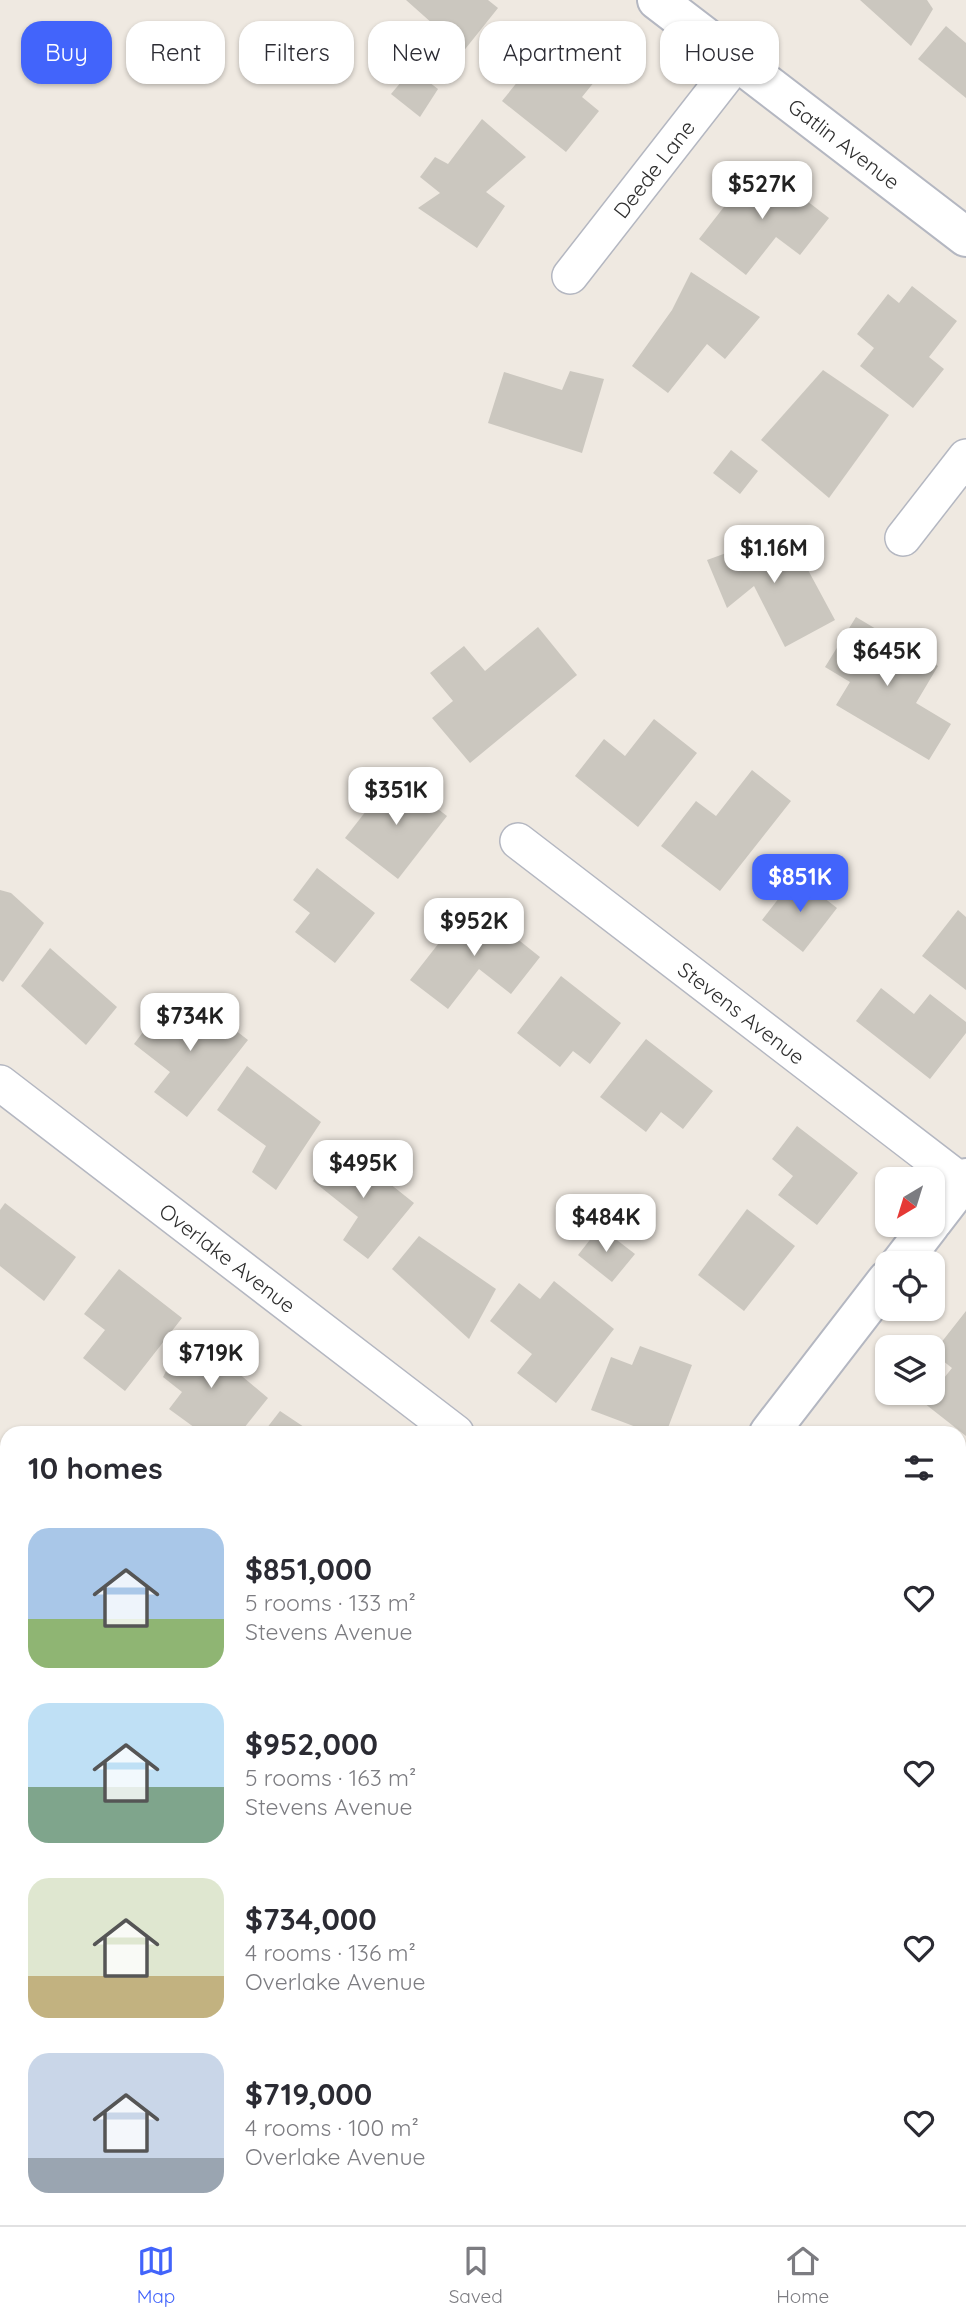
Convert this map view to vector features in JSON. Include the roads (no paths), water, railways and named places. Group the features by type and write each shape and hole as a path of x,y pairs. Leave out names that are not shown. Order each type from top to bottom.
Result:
{"street":[{"name":"Gatlin Avenue","path":"657,0 684,21"},
{"name":"Deede Lane","path":"570,276 720,84"},
{"name":"Gatlin Avenue","path":"766,84 966,237"},
{"path":"903,538 966,457"},
{"name":"Stevens Avenue","path":"518,841 965,1182"},
{"name":"Overlake Avenue","path":"0,1083 447,1426"},
{"path":"945,1206 965,1182"},
{"path":"910,1251 920,1237"},
{"path":"774,1426 875,1296"}]}
